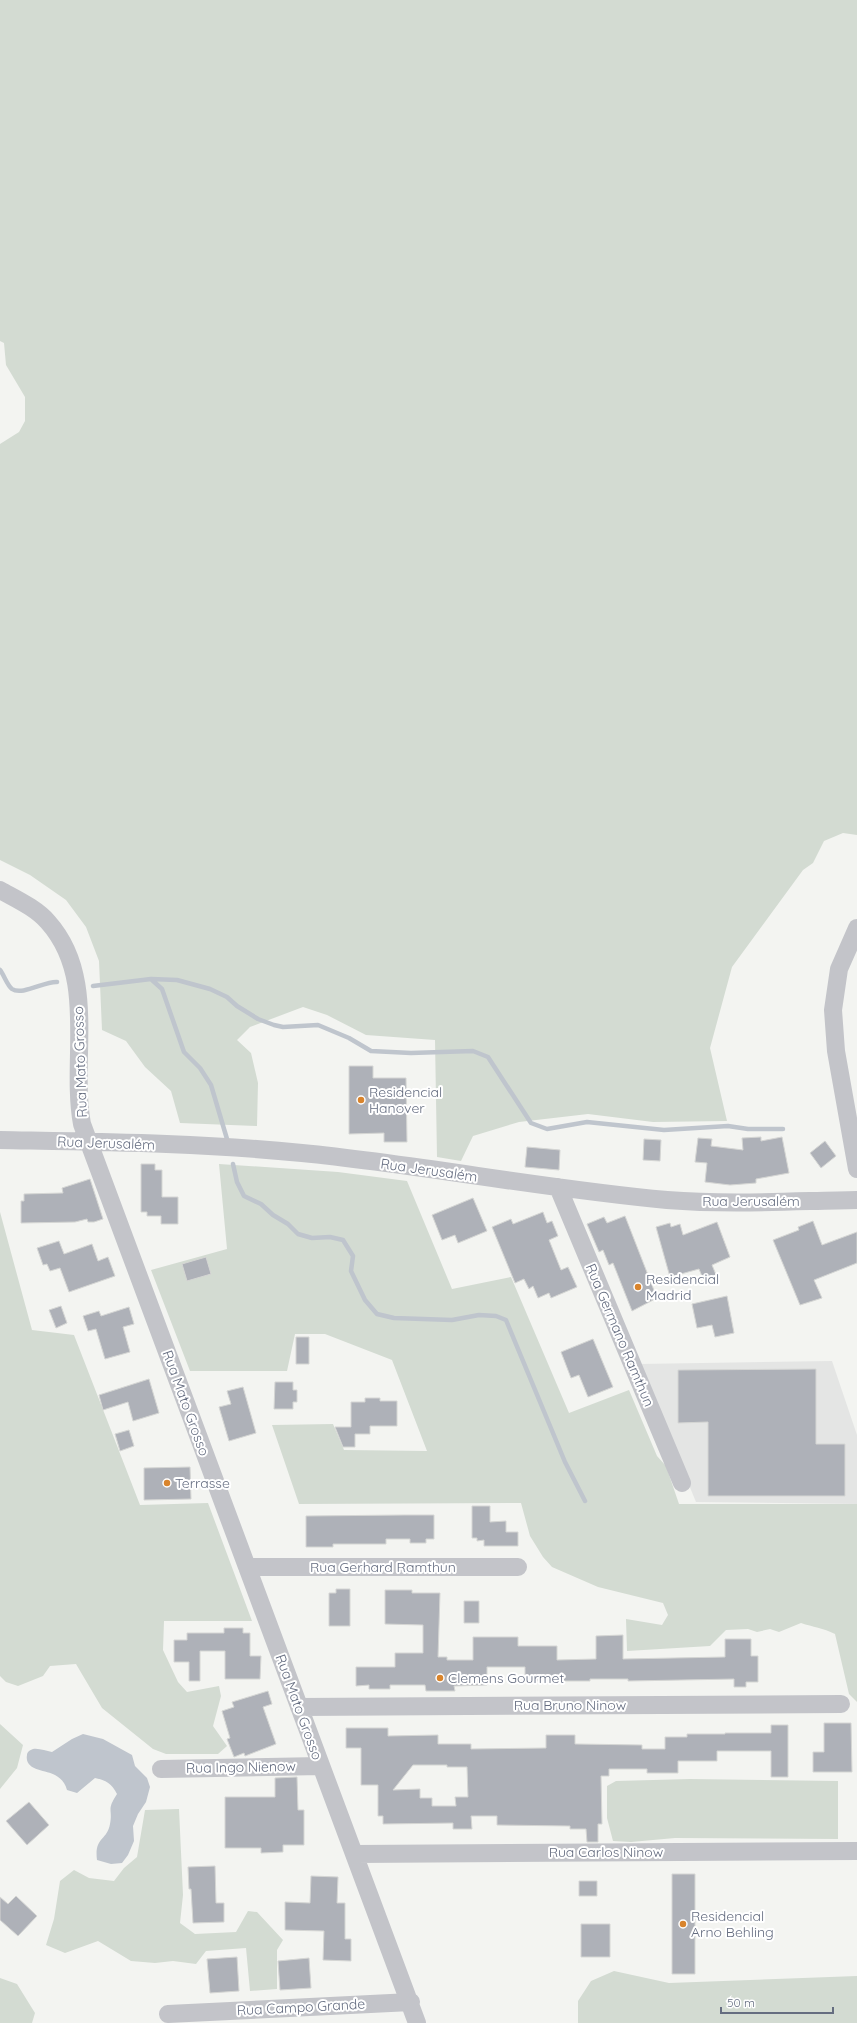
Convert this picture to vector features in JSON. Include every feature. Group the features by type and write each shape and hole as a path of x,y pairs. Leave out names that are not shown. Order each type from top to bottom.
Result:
{"street":[{"name":"Rua Mato Grosso","path":"0,890 21,902 47,921 62,940 72,960 77,994 79,1024 79,1109 89,1142 321,1766 411,2002 417,2023"},
{"path":"857,928 839,969 832,1010 836,1051 857,1169"},
{"name":"Rua Jerusalém","path":"0,1140 89,1142 302,1153 558,1187 661,1199 703,1202 857,1200"},
{"name":"Rua Germano Ramthun","path":"558,1187 682,1483"},
{"name":"Rua Gerhard Ramthun","path":"247,1567 518,1567"},
{"name":"Rua Bruno Ninow","path":"299,1707 841,1704"},
{"name":"Rua Ingo Nienow","path":"161,1769 321,1766"},
{"name":"Rua Carlos Ninow","path":"355,1854 857,1851"},
{"name":"Rua Campo Grande","path":"168,2014 411,2002"}],"shaded area":[{"path":"0,0 857,0 857,835 843,833 824,841 813,863 803,870 732,967 710,1048 727,1121 653,1122 588,1114 519,1122 473,1136 461,1161 437,1157 435,1040 366,1035 327,1015 303,1007 250,1027 237,1040 251,1053 258,1083 257,1126 180,1123 171,1091 145,1067 126,1041 102,1030 99,961 86,927 66,900 30,875 0,860 0,444 19,432 25,421 25,397 6,365 4,343 0,341"},
{"path":"219,1164 338,1172 407,1181 452,1289 511,1277 569,1413 629,1390 657,1456 666,1466 679,1504 857,1504 857,1702 849,1694 835,1634 801,1623 779,1632 770,1629 757,1632 748,1629 726,1630 710,1646 627,1651 626,1619 662,1625 668,1615 663,1603 598,1587 552,1567 543,1557 530,1536 521,1503 299,1504 272,1425 333,1424 344,1450 427,1451 392,1360 325,1334 295,1334 287,1371 190,1371 151,1270 227,1249"},
{"path":"0,1212 32,1330 74,1335 140,1505 208,1503 252,1621 164,1621 163,1650 178,1682 187,1692 219,1686 221,1696 213,1726 227,1746 218,1754 166,1754 153,1749 102,1708 76,1664 50,1666 43,1676 18,1686 6,1682 0,1676"},
{"path":"832,1361 857,1435 857,1504 696,1502 639,1364"},
{"path":"0,1724 23,1745 17,1768 0,1789"},
{"path":"83,1734 103,1739 132,1755 135,1766 147,1778 150,1787 146,1802 138,1814 133,1826 134,1841 128,1855 122,1863 111,1864 97,1860 97,1847 106,1834 110,1824 111,1807 117,1794 111,1785 105,1781 95,1778 77,1793 67,1790 63,1781 51,1773 32,1767 27,1760 27,1755 32,1749 52,1752"},
{"path":"690,1779 838,1781 838,1839 675,1838 631,1842 613,1841 607,1818 607,1786 616,1781"},
{"path":"179,1809 183,1895 180,1923 195,1934 236,1932 248,1911 257,1912 283,1940 277,1950 277,1989 250,1991 246,1948 206,1951 196,1964 173,1961 155,1963 131,1961 98,1941 65,1953 46,1945 54,1919 60,1881 74,1870 89,1878 114,1881 124,1868 137,1857 145,1810"},
{"path":"614,1971 669,1983 857,1976 857,2023 578,2023 578,2001 591,1981"},
{"path":"0,1978 17,1984 35,2013 32,2023 0,2023"}],"building":[{"path":"349,1066 373,1066 373,1078 406,1078 407,1142 384,1142 384,1133 349,1134"},
{"path":"761,1137 761,1141 782,1137 789,1173 756,1179 756,1183 730,1185 705,1182 707,1163 695,1162 698,1138 712,1139 711,1146 743,1150 742,1138"},
{"path":"644,1139 661,1140 660,1161 643,1160"},
{"path":"825,1141 836,1156 821,1168 810,1153"},
{"path":"527,1147 560,1150 559,1170 525,1167"},
{"path":"141,1164 155,1164 155,1170 162,1170 162,1197 178,1197 178,1224 161,1224 161,1216 147,1216 147,1212 141,1212"},
{"path":"90,1179 103,1219 94,1222 88,1222 87,1219 75,1222 21,1223 21,1201 24,1201 24,1194 63,1193 62,1188"},
{"path":"473,1198 487,1231 458,1243 455,1235 442,1240 432,1215"},
{"path":"543,1212 547,1223 552,1221 558,1236 549,1240 561,1270 568,1267 577,1287 551,1298 549,1293 538,1298 533,1286 529,1289 524,1279 515,1283 492,1227 511,1219 513,1224"},
{"path":"625,1216 657,1298 632,1311 613,1263 609,1265 603,1250 599,1252 587,1224 604,1217 607,1223"},
{"path":"813,1221 822,1245 857,1232 857,1263 814,1280 822,1298 800,1305 773,1240 799,1230 798,1227"},
{"path":"717,1222 730,1257 712,1265 717,1277 704,1281 699,1269 670,1277 656,1227 670,1223 671,1227 680,1224 683,1235"},
{"path":"59,1241 64,1254 92,1244 98,1261 108,1257 115,1276 69,1292 60,1268 50,1271 47,1264 43,1265 37,1248"},
{"path":"206,1257 211,1274 187,1281 182,1264"},
{"path":"727,1296 734,1333 715,1337 712,1325 697,1328 692,1304"},
{"path":"61,1306 67,1323 56,1328 49,1310"},
{"path":"129,1307 134,1324 123,1327 130,1352 105,1359 96,1329 88,1331 83,1316 99,1311 101,1316"},
{"path":"296,1337 309,1337 309,1364 296,1364"},
{"path":"593,1339 613,1387 588,1397 579,1375 571,1378 561,1352"},
{"path":"816,1369 816,1444 845,1444 845,1496 708,1496 708,1422 678,1423 678,1370"},
{"path":"149,1379 159,1413 133,1421 128,1402 103,1410 99,1395"},
{"path":"275,1382 293,1382 293,1390 297,1390 297,1402 293,1402 293,1409 274,1409"},
{"path":"243,1387 256,1433 229,1441 219,1407 231,1404 227,1391"},
{"path":"365,1398 380,1398 380,1401 397,1401 397,1426 370,1426 370,1434 355,1434 355,1447 343,1447 335,1427 351,1427 351,1402 365,1402"},
{"path":"129,1430 134,1446 120,1451 115,1434"},
{"name":"Terrasse","path":"190,1467 191,1499 144,1500 144,1468"},
{"path":"472,1506 490,1506 490,1522 506,1521 506,1532 518,1532 518,1546 484,1546 484,1540 477,1541 477,1538 472,1538"},
{"path":"434,1515 434,1539 426,1539 426,1543 410,1543 410,1539 386,1539 386,1544 333,1544 333,1547 306,1547 306,1516"},
{"path":"336,1589 350,1589 350,1626 329,1626 329,1593 336,1593"},
{"path":"385,1590 412,1590 412,1593 440,1593 438,1657 447,1657 447,1660 473,1660 473,1637 518,1637 518,1646 557,1646 557,1660 596,1659 596,1636 623,1635 623,1659 725,1657 725,1639 751,1639 751,1656 758,1656 758,1682 746,1682 746,1687 734,1687 734,1679 628,1681 628,1679 590,1679 590,1681 525,1681 525,1667 487,1667 487,1685 454,1686 455,1691 426,1691 425,1685 390,1685 390,1689 369,1689 369,1685 356,1686 356,1667 395,1667 395,1653 423,1653 423,1625 385,1624"},
{"path":"464,1601 479,1601 479,1623 464,1623"},
{"path":"224,1628 243,1628 243,1633 250,1633 250,1656 261,1656 260,1679 225,1679 225,1651 200,1651 200,1681 189,1681 189,1662 174,1662 174,1640 187,1640 187,1633 224,1633"},
{"path":"268,1691 272,1704 263,1707 276,1744 245,1756 244,1753 234,1757 227,1739 230,1738 222,1711 234,1707 232,1702"},
{"path":"824,1723 851,1723 852,1772 813,1772 813,1752 824,1752"},
{"path":"771,1725 788,1725 788,1777 771,1777 771,1751 717,1751 717,1761 678,1761 678,1773 647,1773 647,1769 609,1769 609,1776 601,1776 602,1824 598,1824 598,1842 587,1842 586,1829 570,1829 570,1826 497,1825 497,1816 471,1816 472,1829 453,1829 453,1823 383,1824 383,1816 378,1816 378,1785 361,1785 361,1748 346,1748 346,1728 388,1728 388,1736 438,1735 438,1744 471,1744 471,1749 546,1748 546,1735 575,1735 575,1744 642,1745 642,1749 665,1749 665,1737 687,1737 687,1734 771,1733","holes":["413,1765 447,1765 447,1767 467,1767 468,1797 455,1797 456,1806 432,1806 432,1798 420,1798 420,1789 393,1790"]},
{"path":"297,1777 298,1810 304,1810 304,1845 283,1845 283,1852 261,1853 261,1848 225,1848 225,1797 275,1797 275,1778"},
{"path":"29,1802 49,1825 27,1845 6,1821"},
{"path":"215,1866 216,1903 224,1903 224,1922 193,1923 188,1867"},
{"name":"Residencial Arno Behling","path":"672,1874 695,1874 695,1974 672,1974"},
{"path":"311,1876 338,1877 337,1903 345,1903 345,1939 351,1939 351,1961 323,1960 324,1931 285,1930 285,1902 310,1903"},
{"path":"579,1881 597,1881 597,1896 579,1896"},
{"path":"16,1896 37,1916 18,1936 0,1920 0,1897 8,1904"},
{"path":"581,1924 610,1924 610,1957 581,1957"},
{"path":"237,1957 239,1991 210,1993 207,1959"},
{"path":"309,1958 311,1988 280,1990 278,1961"}],"waterway":[{"path":"0,970 10,987 16,991 27,990 52,982 57,982"},
{"path":"93,986 151,979 177,980 210,989 227,997 237,1006 258,1019 274,1025 283,1027 318,1025 349,1038 371,1051 411,1053 473,1051 488,1057 531,1123 547,1129 587,1122 664,1130 728,1126 748,1129 783,1129"},
{"path":"152,980 162,989 184,1052 200,1068 211,1085 227,1139"},
{"path":"233,1164 237,1182 244,1196 261,1204 273,1215 288,1224 298,1234 312,1238 330,1237 343,1240 353,1256 351,1271 365,1300 377,1314 394,1318 452,1320 479,1315 496,1316 506,1320 565,1462 585,1501"}],"place":[{"name":"Residencial Hanover","path":"361,1100"},
{"name":"Residencial Madrid","path":"638,1287"},
{"name":"Terrasse","path":"167,1483"},
{"name":"Clemens Gourmet","path":"440,1678"},
{"name":"Residencial Arno Behling","path":"683,1924"}]}
